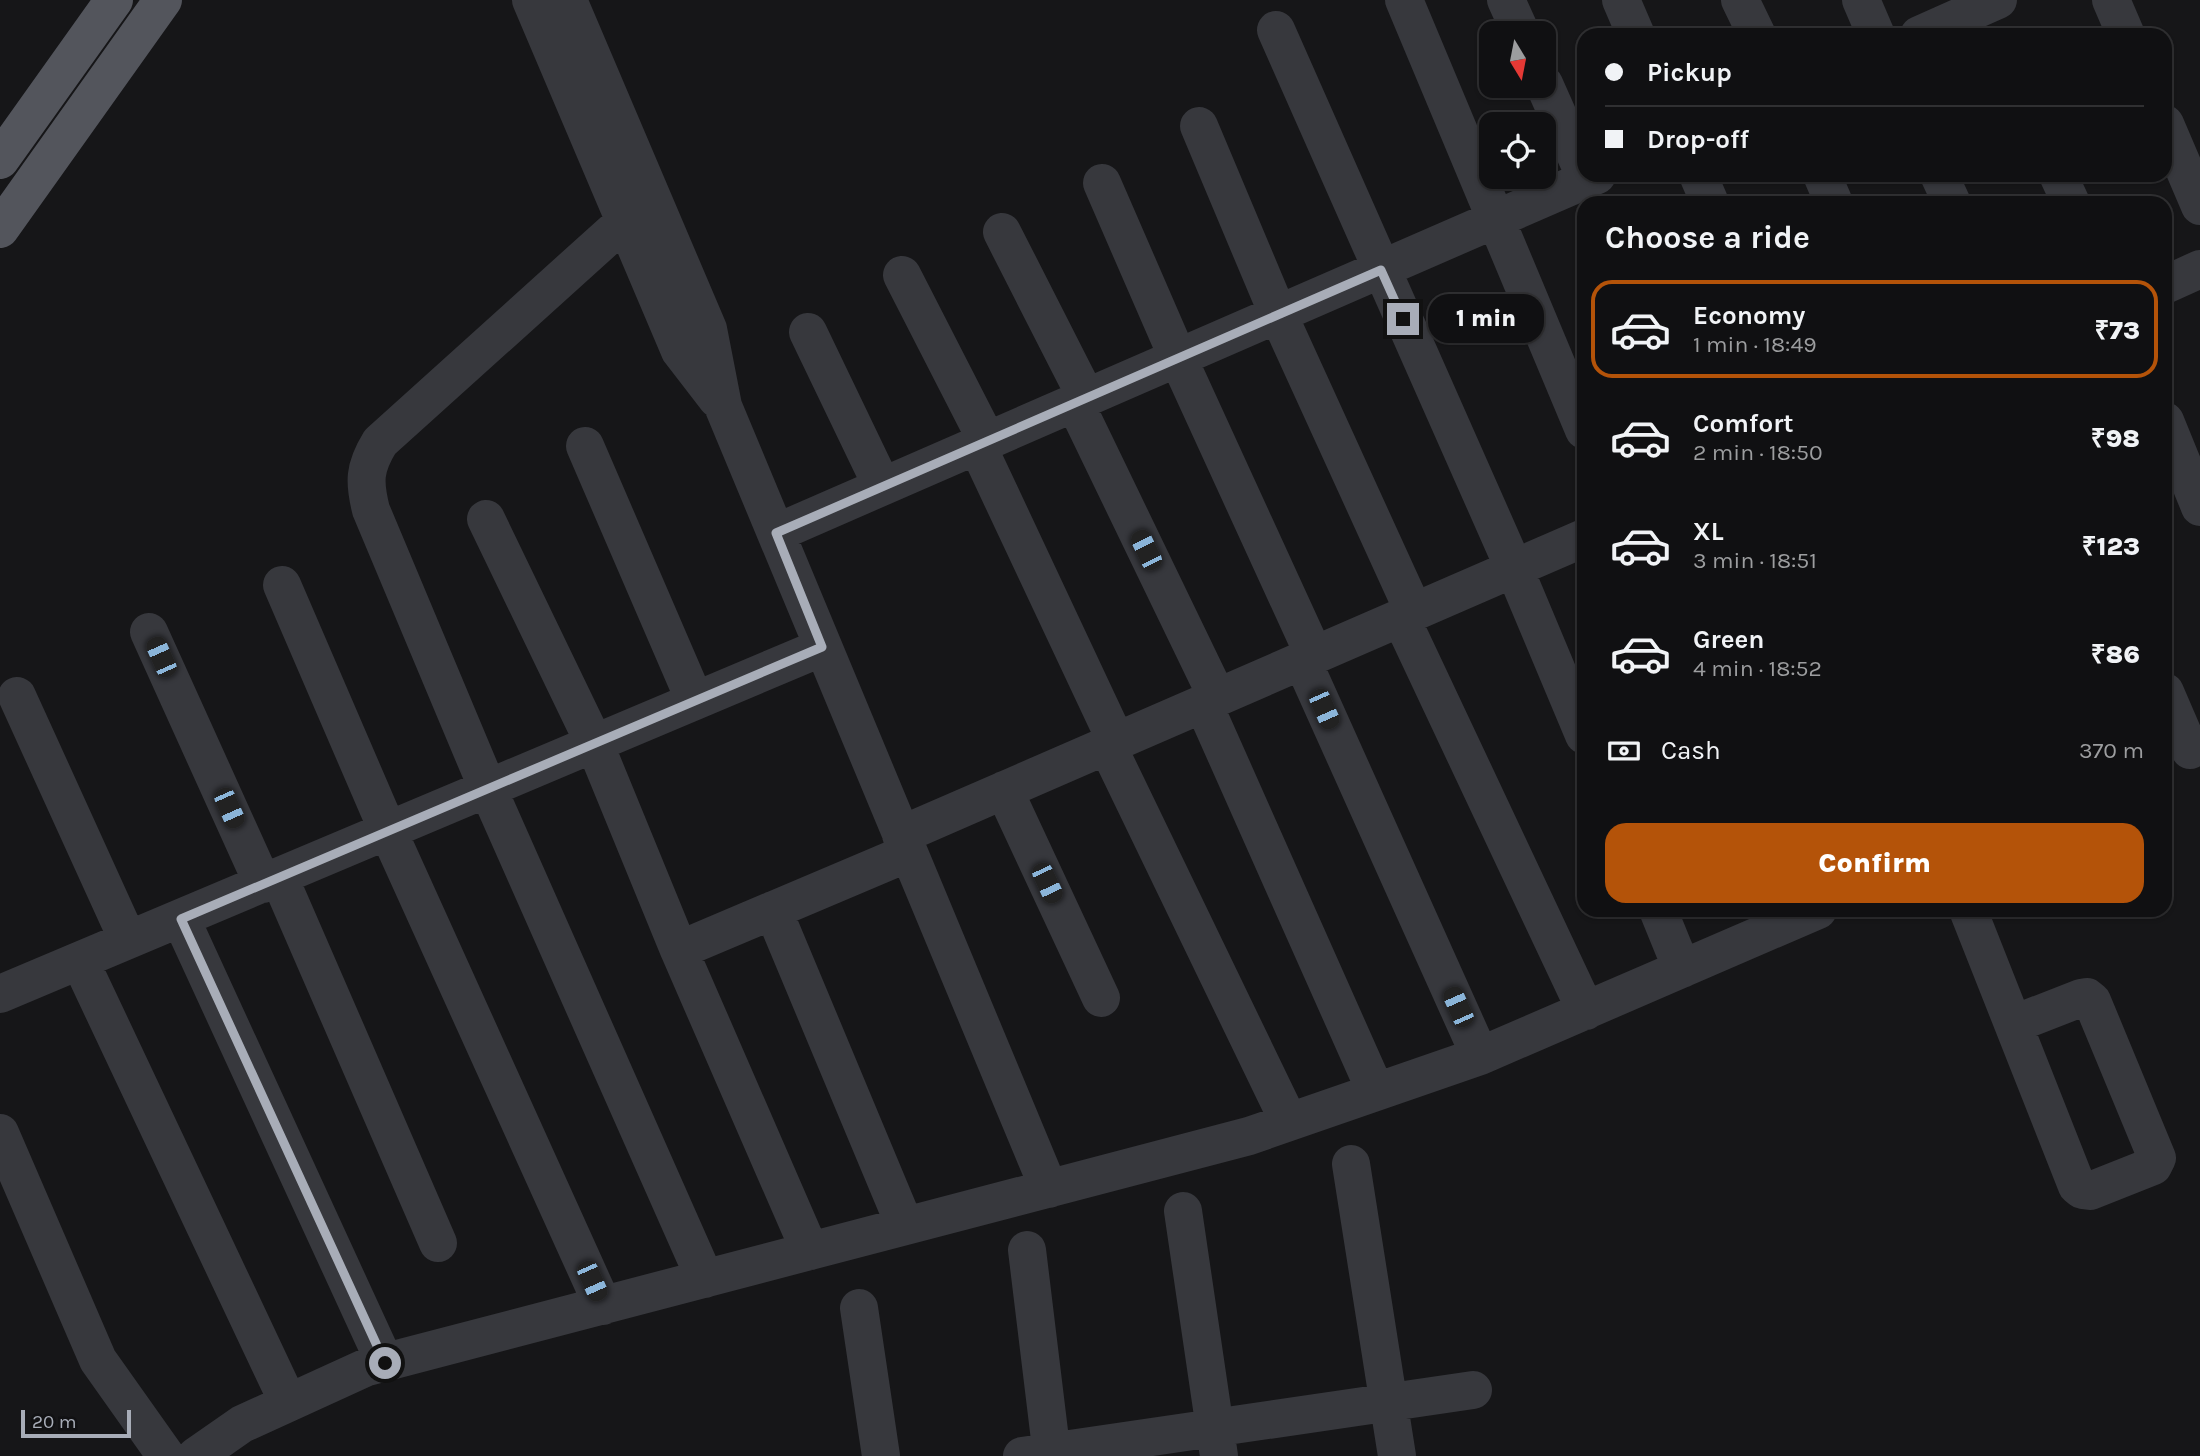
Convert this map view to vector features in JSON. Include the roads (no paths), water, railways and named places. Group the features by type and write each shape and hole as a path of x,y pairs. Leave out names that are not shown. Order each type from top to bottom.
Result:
{"main road":[{"path":"0,160 114,0"},
{"path":"0,229 163,0"}],"street":[{"path":"531,0 680,351 723,406"},
{"path":"568,0 708,329 723,406 1049,1189"},
{"path":"1404,0 1577,413"},
{"path":"1506,0 1516,21"},
{"path":"1621,0 1633,28"},
{"path":"1740,0 1754,28"},
{"path":"1861,0 1873,28"},
{"path":"2111,0 2123,28"},
{"path":"1939,28 1992,9"},
{"path":"1276,30 1514,568 1577,718"},
{"path":"1550,98 1577,155"},
{"path":"1199,126 1407,615 1586,1011"},
{"path":"2172,140 2200,206"},
{"path":"776,533 1497,218 1587,182"},
{"path":"1102,183 1480,1056"},
{"path":"625,221 380,442 369,460 365,486 371,510 488,789 705,1279"},
{"path":"1002,232 1081,400 1376,1092"},
{"path":"2172,282 2200,269"},
{"path":"902,275 982,443 1111,743 1289,1122"},
{"path":"808,332 882,486"},
{"path":"2172,438 2200,507"},
{"path":"585,446 695,701"},
{"path":"486,519 595,745 679,950 810,1251"},
{"path":"679,950 773,910 1004,790 1577,541"},
{"path":"282,585 388,831 603,1306"},
{"path":"149,632 271,881 438,1243"},
{"path":"0,995 822,647"},
{"path":"17,696 128,940"},
{"path":"2172,713 2185,752"},
{"path":"1004,790 1101,998"},
{"path":"773,910 905,1226"},
{"path":"1661,917 1682,969"},
{"path":"196,1456 242,1424 367,1367 1249,1136 1480,1056 1682,969 1794,917"},
{"path":"1971,917 2077,1186 2090,1191 2148,1169 2156,1163 2157,1158 2092,1001 2087,997 2081,998 2014,1024"},
{"path":"181,919 385,1363"},
{"path":"80,961 288,1402"},
{"path":"0,1133 98,1360 166,1456"},
{"path":"1351,1164 1396,1456"},
{"path":"1183,1212 1216,1442"},
{"path":"1027,1250 1041,1455 1216,1442 1389,1403 1472,1391"},
{"path":"859,1308 881,1456"}]}
